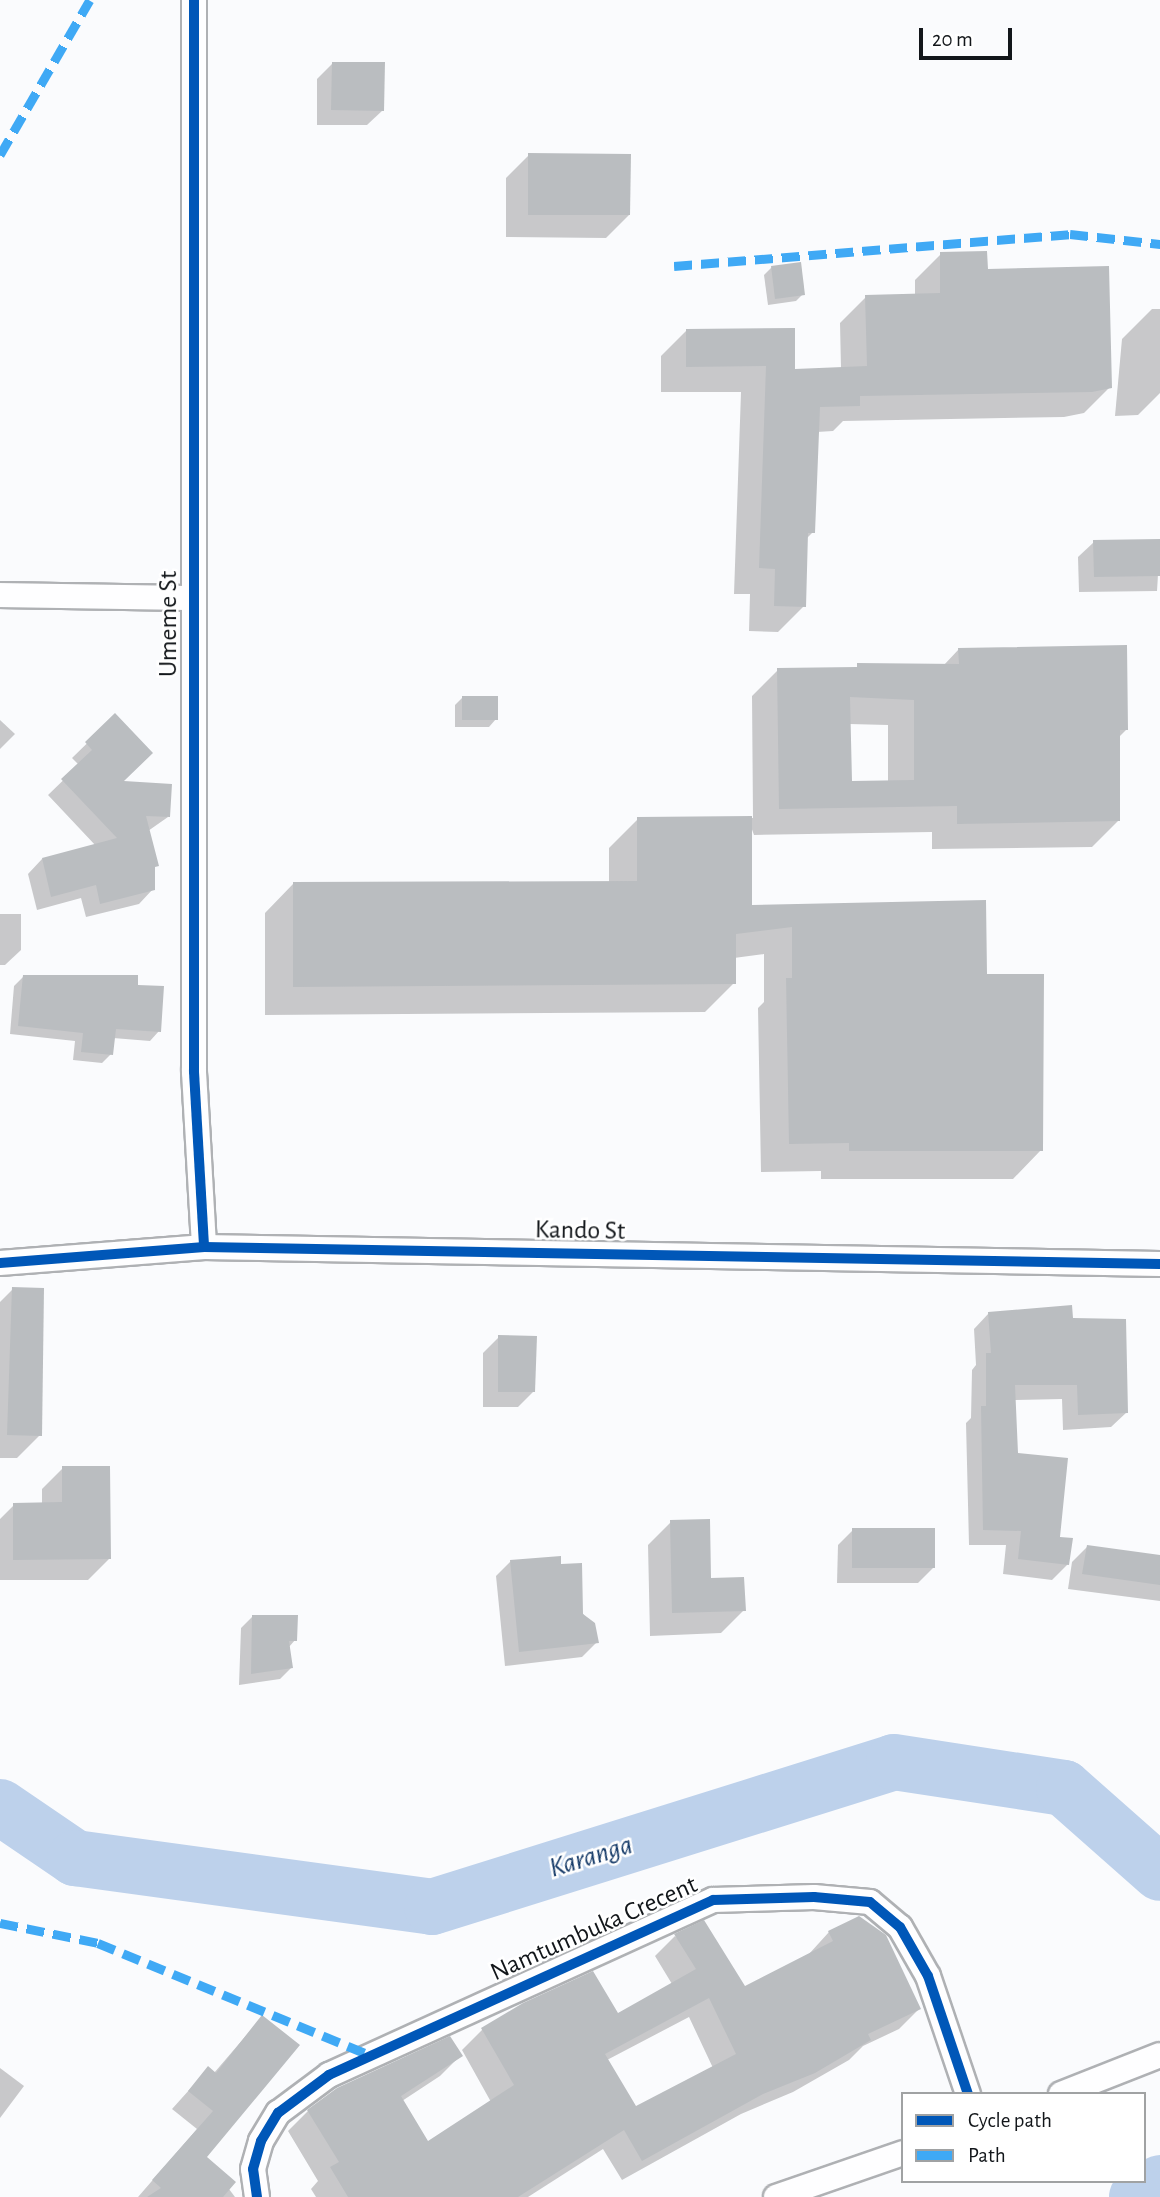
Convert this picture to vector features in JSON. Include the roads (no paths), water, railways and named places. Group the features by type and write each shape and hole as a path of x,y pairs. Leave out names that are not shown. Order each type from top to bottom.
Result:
{"street":[{"name":"Umeme St","path":"194,0 191,598 194,1072 204,1247"},
{"path":"0,595 191,598"},
{"name":"Kando St","path":"0,1263 204,1247 1160,1264"},
{"name":"Namtumbuka Crecent","path":"257,2197 253,2169 261,2141 278,2113 329,2075 713,1900 814,1897 870,1902 900,1927 928,1976 967,2092"},
{"path":"1066,2092 1160,2055"},
{"path":"776,2197 901,2154"}],"waterway":[{"name":"Karanga","path":"0,1807 75,1858 432,1907 894,1762 1064,1788 1160,1873"},
{"name":"Karanga","path":"1137,2197 1160,2183"}]}
